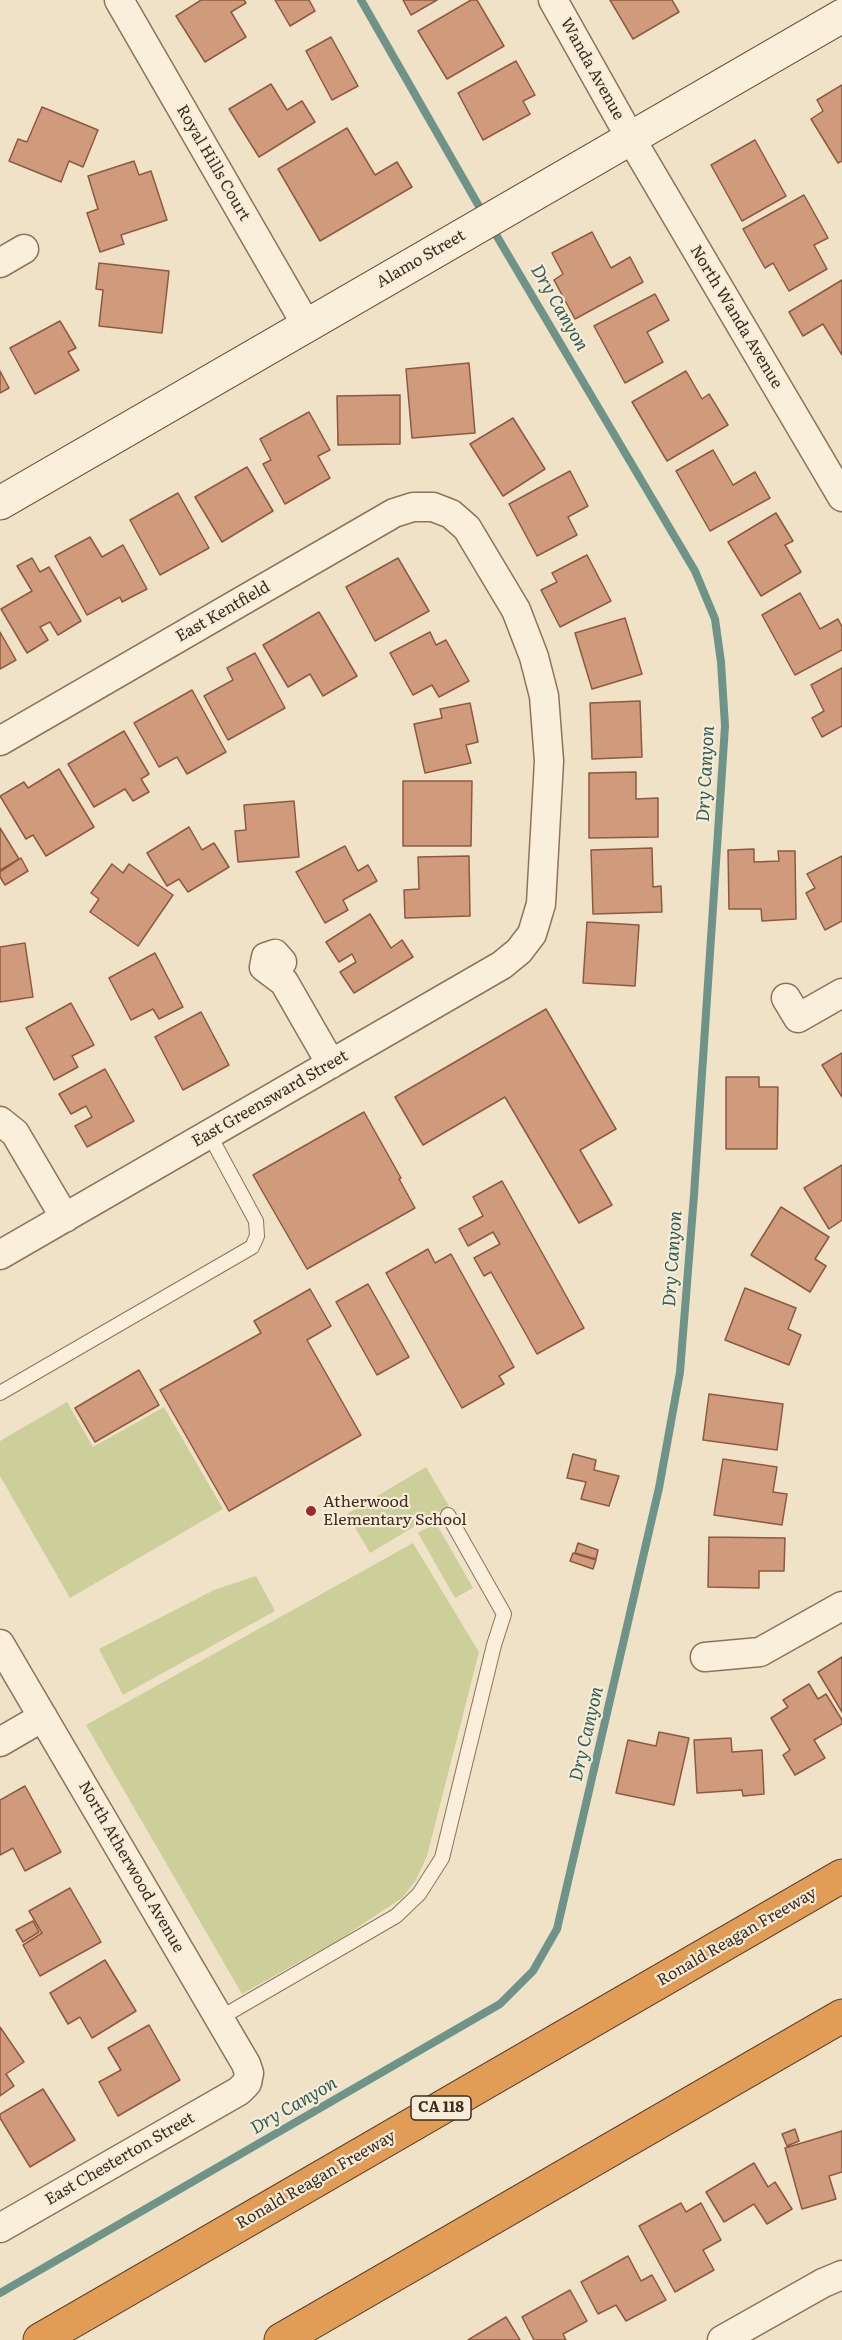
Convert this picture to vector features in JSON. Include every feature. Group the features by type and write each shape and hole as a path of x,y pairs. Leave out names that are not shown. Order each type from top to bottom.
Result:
{"highway":[{"name":"Ronald Reagan Freeway","path":"40,2340 842,1876"},
{"path":"281,2340 842,2016"}],"main road":[{"name":"Alamo Street","path":"0,503 842,16"}],"street":[{"name":"Royal Hills Court","path":"119,0 307,326"},
{"name":"Wanda Avenue","path":"553,0 630,137"},
{"name":"North Wanda Avenue","path":"630,137 842,497"},
{"name":"East Kentfield","path":"0,741 394,513 413,507 433,507 451,514 467,528 479,546 516,610 534,657 544,696 549,761 540,904 538,920 532,934"},
{"name":"East Greensward Street","path":"0,1255 502,965 519,951 532,934"},
{"path":"282,962 275,954 266,957 264,967 284,982 332,1064"},
{"path":"786,998 798,1018 842,993"},
{"path":"4,1114 65,1218"},
{"path":"705,1656 760,1652 842,1606"},
{"name":"North Atherwood Avenue","path":"0,1644 246,2064 249,2073 247,2083 239,2091"},
{"path":"0,1742 43,1717"},
{"name":"East Chesterton Street","path":"0,2228 239,2091"},
{"path":"722,2340 823,2283 842,2275"}],"lane":[{"path":"0,1393 252,1247 257,1236 256,1221 209,1134"},
{"path":"220,2018 396,1916 419,1894 442,1858 494,1645 504,1614 448,1515"}],"green space":[{"path":"67,1402 93,1447 164,1407 223,1509 70,1598 0,1476 0,1441"},
{"path":"426,1467 449,1506 370,1553 347,1514"},
{"path":"436,1523 473,1588 455,1598 418,1533"},
{"path":"413,1543 479,1652 427,1856 416,1880 402,1898 340,1939 242,1994 86,1725"},
{"path":"256,1576 275,1611 123,1695 99,1649 214,1590"}],"building":[{"path":"201,0 244,0 246,3 231,12 246,37 205,62 176,16"},
{"path":"275,0 309,0 315,11 290,26"},
{"path":"403,0 437,0 411,15"},
{"path":"471,0 477,0 504,46 447,79 418,31"},
{"path":"610,0 672,0 679,12 633,39"},
{"path":"331,37 358,86 332,100 306,51"},
{"path":"516,61 535,95 523,101 530,114 483,140 458,93"},
{"path":"271,84 287,110 302,101 315,122 259,157 229,109"},
{"path":"842,85 842,161 838,163 811,119 823,111 817,100"},
{"path":"42,107 98,130 83,167 69,161 61,182 9,161 18,139 27,142"},
{"path":"347,128 375,175 397,162 412,187 320,241 278,169"},
{"path":"755,140 786,196 742,221 711,165"},
{"path":"134,161 139,175 151,171 167,220 121,235 124,244 100,252 87,213 98,209 88,176"},
{"path":"804,195 828,238 814,245 827,269 789,291 773,263 765,268 743,229"},
{"path":"592,232 611,268 630,257 643,282 575,319 554,280 563,274 552,253"},
{"path":"99,263 169,271 162,333 99,326 103,290 96,289"},
{"path":"842,280 842,355 823,324 803,336 789,312"},
{"path":"655,294 669,320 647,332 663,362 625,383 594,326"},
{"path":"60,321 76,348 68,352 79,370 35,394 10,348"},
{"path":"469,363 475,433 412,438 406,369"},
{"path":"0,371 9,388 0,393"},
{"path":"686,371 702,399 709,394 728,425 667,461 632,402"},
{"path":"400,395 400,444 338,445 337,396"},
{"path":"309,412 330,450 318,456 330,478 285,504 263,464 271,460 260,439"},
{"path":"513,418 545,469 503,496 470,444"},
{"path":"713,450 733,485 755,472 770,498 710,531 676,471"},
{"path":"247,467 273,511 222,542 195,497"},
{"path":"570,471 588,506 568,517 577,535 537,556 509,504"},
{"path":"178,493 209,548 160,575 130,520"},
{"path":"776,513 793,541 785,545 801,572 761,596 728,542"},
{"path":"90,537 102,557 123,545 147,589 122,602 120,597 87,615 55,556"},
{"path":"587,555 611,601 560,627 541,590 557,582 552,573"},
{"path":"32,558 40,572 49,567 81,621 58,635 50,622 40,627 48,640 27,653 1,609 32,591 17,566"},
{"path":"398,558 429,611 375,641 346,587"},
{"path":"800,593 820,629 838,619 842,627 842,650 795,675 762,615"},
{"path":"319,612 357,676 323,696 310,674 288,687 263,645"},
{"path":"625,618 642,674 592,689 575,633"},
{"path":"0,632 16,660 0,669"},
{"path":"430,632 436,645 446,640 469,681 439,697 432,685 413,695 390,653"},
{"path":"255,653 285,708 228,740 204,696 233,680 227,668"},
{"path":"842,668 842,726 822,737 812,718 824,711 811,685"},
{"path":"192,690 226,752 187,774 177,757 159,767 134,723"},
{"path":"640,701 642,757 592,759 590,703"},
{"path":"470,703 478,742 466,745 471,763 425,773 414,724 442,718 440,709"},
{"path":"124,731 149,774 141,779 149,792 133,801 125,789 94,807 68,764"},
{"path":"59,769 94,827 46,856 33,835 26,839 0,796 24,782 28,788"},
{"path":"636,772 636,799 658,798 658,837 589,838 589,773"},
{"path":"403,781 472,781 471,846 403,846"},
{"path":"294,801 299,857 238,862 235,831 246,830 244,805"},
{"path":"189,827 202,850 214,843 229,867 188,892 179,879 167,886 147,853"},
{"path":"0,828 19,859 0,870"},
{"path":"345,846 358,871 368,865 377,881 343,900 348,910 325,923 296,872"},
{"path":"652,848 653,887 661,886 662,912 593,914 591,850"},
{"path":"754,849 754,862 779,861 778,851 795,851 796,919 762,921 761,909 729,909 728,850"},
{"path":"469,856 470,916 405,918 404,890 419,889 418,857"},
{"path":"842,856 842,921 825,930 806,893 815,888 807,874"},
{"path":"21,858 28,871 5,885 0,872"},
{"path":"112,864 123,873 129,864 173,895 138,946 90,912 99,899 91,893"},
{"path":"370,914 391,948 402,940 413,957 354,993 340,972 356,962 352,954 339,962 326,942"},
{"path":"587,922 639,925 635,986 583,983"},
{"path":"25,943 33,997 0,1002 0,947"},
{"path":"155,953 183,1007 159,1019 153,1009 131,1020 109,978"},
{"path":"71,1003 94,1045 72,1056 78,1067 54,1080 26,1028"},
{"path":"546,1009 616,1129 580,1150 612,1205 579,1223 505,1097 423,1145 395,1097"},
{"path":"201,1012 229,1065 183,1090 155,1037"},
{"path":"842,1053 842,1097 822,1065"},
{"path":"105,1069 134,1121 87,1147 75,1126 92,1117 86,1106 71,1114 59,1094"},
{"path":"726,1077 759,1077 759,1087 778,1087 777,1149 726,1149"},
{"path":"364,1112 415,1208 307,1269 253,1175"},
{"path":"842,1165 842,1220 829,1229 804,1188"},
{"path":"502,1181 584,1328 537,1354 491,1272 484,1276 474,1258 500,1244 493,1232 468,1246 459,1229 483,1216 473,1197"},
{"path":"781,1207 829,1237 815,1259 826,1266 810,1292 751,1255"},
{"path":"428,1249 435,1263 451,1254 514,1367 499,1376 504,1384 462,1408 386,1273"},
{"path":"368,1284 409,1357 377,1375 336,1302"},
{"path":"745,1288 796,1308 788,1329 801,1335 789,1365 725,1340"},
{"path":"310,1289 331,1326 307,1340 361,1435 229,1511 160,1390 261,1333 254,1321"},
{"path":"139,1370 159,1405 95,1442 75,1408"},
{"path":"709,1394 783,1404 777,1450 703,1440"},
{"path":"573,1454 596,1460 594,1470 619,1476 609,1506 581,1499 586,1482 567,1478"},
{"path":"723,1459 777,1467 773,1492 787,1494 782,1525 714,1515"},
{"path":"709,1537 785,1538 784,1571 759,1571 759,1588 708,1587"},
{"path":"578,1543 598,1550 596,1559 575,1553"},
{"path":"573,1553 596,1560 593,1569 570,1561"},
{"path":"842,1657 842,1712 818,1672"},
{"path":"809,1684 818,1699 826,1694 842,1720 842,1724 814,1740 825,1758 795,1775 783,1755 790,1750 771,1718 788,1707 783,1700"},
{"path":"659,1732 689,1738 674,1805 616,1793 628,1740 656,1746"},
{"path":"731,1738 732,1752 762,1750 764,1794 743,1796 742,1790 697,1793 694,1740"},
{"path":"25,1786 61,1852 25,1871 13,1848 0,1855 0,1800"},
{"path":"70,1888 101,1942 40,1976 23,1945 42,1933 29,1911"},
{"path":"33,1921 39,1932 23,1942 16,1930"},
{"path":"105,1960 136,2011 92,2038 80,2017 68,2024 50,1993"},
{"path":"149,2025 180,2080 118,2116 99,2082 121,2070 108,2048"},
{"path":"0,2027 24,2062 6,2074 14,2086 0,2096"},
{"path":"43,2089 75,2140 30,2167 0,2118 0,2114"},
{"path":"795,2129 799,2141 787,2146 782,2134"},
{"path":"842,2131 842,2172 829,2176 836,2199 802,2209 785,2148"},
{"path":"754,2163 768,2187 775,2182 792,2209 767,2224 754,2204 724,2222 706,2192"},
{"path":"681,2203 686,2212 701,2203 721,2240 703,2250 714,2270 675,2292 639,2226"},
{"path":"628,2256 641,2281 652,2275 666,2300 626,2321 616,2305 598,2314 581,2282"},
{"path":"570,2290 587,2321 563,2334 566,2340 534,2340 522,2317"},
{"path":"506,2317 520,2340 468,2340"}],"waterway":[{"name":"Dry Canyon","path":"361,0 484,215"},
{"name":"Dry Canyon","path":"0,2293 500,2004 533,1971 557,1929 659,1488 680,1372 725,726 721,662 715,619 695,571 492,228"}],"place":[{"name":"Atherwood Elementary School","path":"311,1511"}]}
